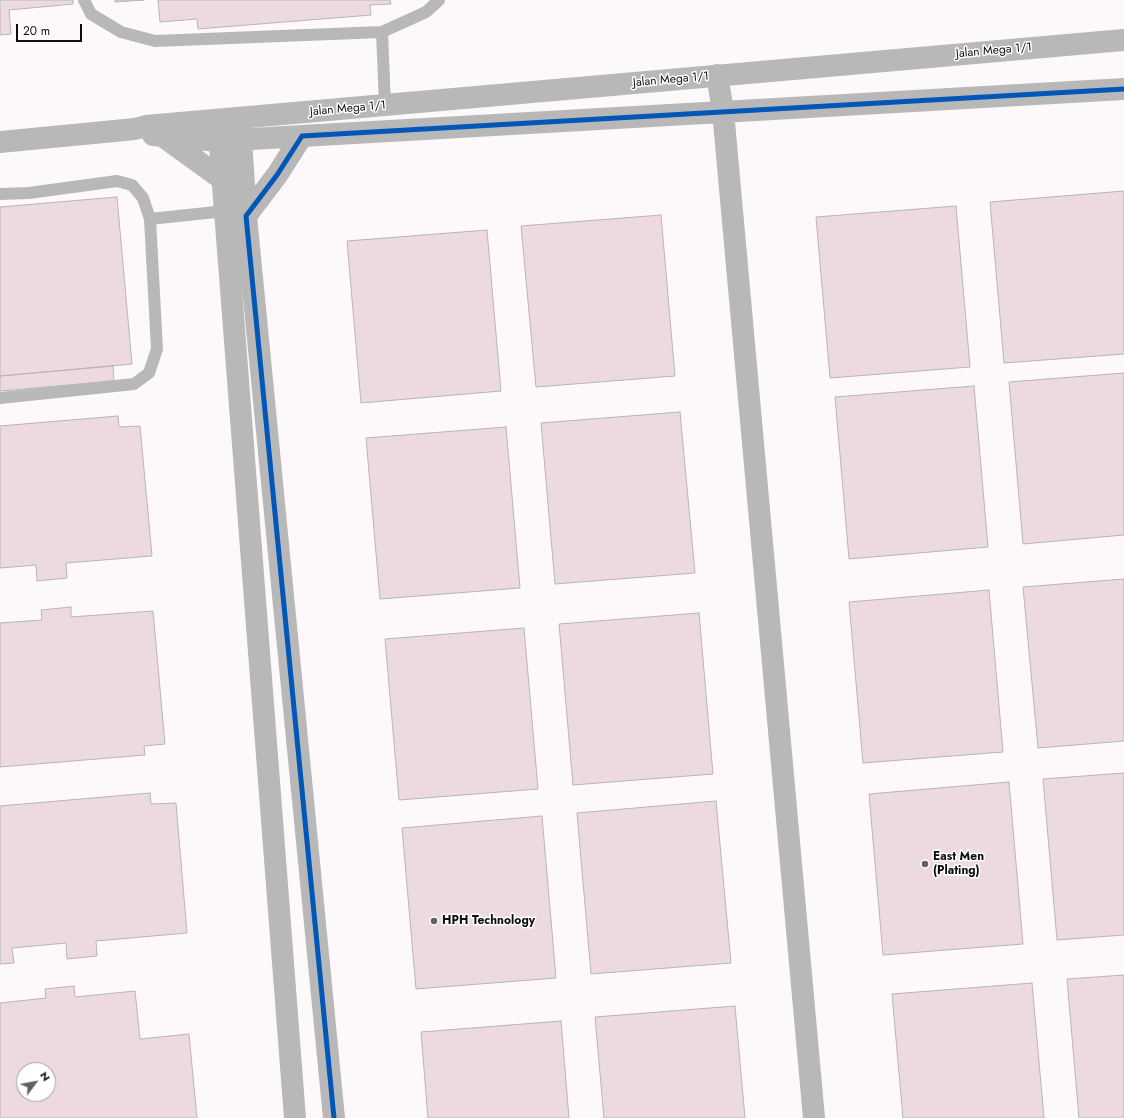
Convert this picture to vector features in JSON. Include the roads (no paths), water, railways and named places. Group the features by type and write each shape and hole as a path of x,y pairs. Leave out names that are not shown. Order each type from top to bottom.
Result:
{"street":[{"name":"Jalan Mega 1/1","path":"218,131 240,129 386,105 1124,40"},
{"path":"717,75 723,111 814,1118"},
{"path":"334,1118 246,216 240,129 302,136 1124,89"},
{"path":"0,142 135,129 146,126 218,131"},
{"path":"135,129 148,135 164,138 218,131"},
{"path":"218,131 295,1118"},
{"path":"246,216 278,175 302,136"},
{"path":"164,138 222,179"}],"lane":[{"path":"84,0 91,14 121,32 155,41 382,32 426,12 439,0"},
{"path":"382,32 386,105"},
{"path":"0,194 29,193 117,181 132,185 143,198 150,219 157,349 149,373 134,384 0,398"},
{"path":"150,219 225,211"}],"place":[{"name":"East Men (Plating)","path":"925,864"},
{"name":"HPH Technology","path":"434,921"}]}
